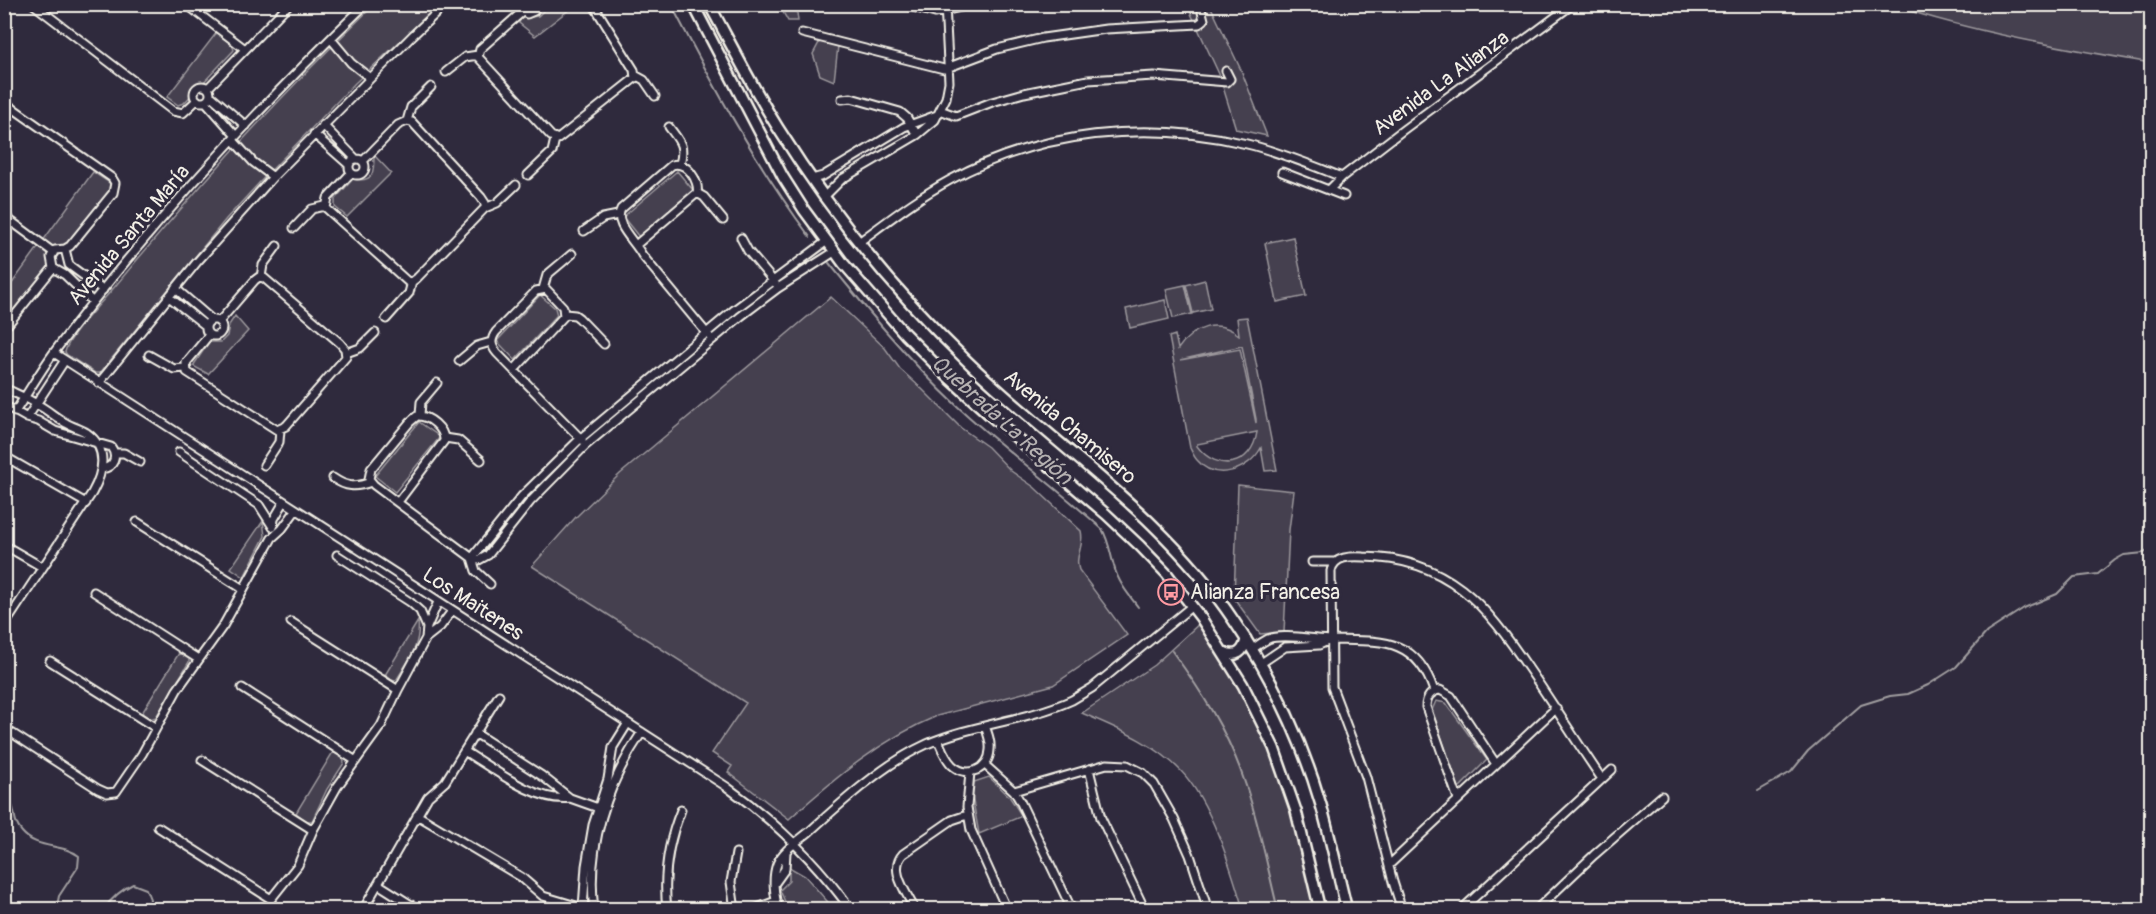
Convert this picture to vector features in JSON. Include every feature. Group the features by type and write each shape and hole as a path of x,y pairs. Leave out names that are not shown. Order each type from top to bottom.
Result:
{"street":[{"path":"33,4 173,111 183,113 197,100"},
{"path":"186,4 245,49"},
{"path":"206,102 209,91 245,49 289,4"},
{"name":"Avenida Santa María","path":"15,411 54,353 103,290 246,126 366,4"},
{"path":"99,383 175,288 273,177 446,4"},
{"path":"536,4 532,13 521,8 480,48 478,55 481,61 555,139"},
{"path":"555,139 562,137 631,82 635,75 593,4"},
{"name":"Avenida Chamisero","path":"693,4 792,192 834,252 885,312 939,369 1128,534 1167,574 1224,652 1258,712 1284,775 1296,811 1320,909"},
{"name":"Avenida Chamisero","path":"709,4 788,144 824,197 899,290 964,358 1018,408 1121,493 1163,534 1221,603 1260,664 1287,715 1308,765 1329,832 1347,909"},
{"path":"902,4 935,13 945,8 974,4"},
{"name":"Avenida La Alianza","path":"1329,189 1573,4"},
{"path":"824,197 842,179 930,126 947,93 949,67 945,8"},
{"path":"802,33 937,67 949,67 997,49 1065,34 1147,26 1199,24 1204,20 1202,12"},
{"path":"331,39 351,63 370,78"},
{"path":"446,72 465,57 478,55"},
{"path":"812,179 821,177 886,137 938,112 956,116 1024,93 1102,79 1167,76 1227,82 1230,79 1226,71"},
{"path":"635,75 644,80 655,96"},
{"path":"197,100 194,94 197,88 204,86 246,126"},
{"path":"407,121 411,108 431,87"},
{"path":"842,99 850,98 900,112 917,135"},
{"path":"197,100 206,102 252,162 273,177"},
{"path":"4,102 112,178 115,183 113,194 70,246 53,252 51,261 53,268 66,275 93,302"},
{"path":"363,161 398,125 407,121 415,124 484,200 485,208"},
{"path":"323,125 355,158 363,161"},
{"path":"669,128 683,148 680,164"},
{"path":"859,242 917,199 964,172 995,158 1033,146 1084,136 1136,132 1212,137 1271,151 1342,177"},
{"path":"314,134 348,165 351,173"},
{"path":"528,175 552,152 555,139"},
{"path":"770,152 776,144 788,144"},
{"path":"348,165 355,158"},
{"path":"351,173 358,175 363,172 365,168 363,161"},
{"path":"637,244 697,193 698,186 688,170 680,164 672,165 621,209 618,215 620,223 637,244 642,255 712,340"},
{"path":"1282,172 1344,196"},
{"path":"325,206 328,198 351,173"},
{"path":"386,319 409,293 412,282 485,208 496,203 516,185"},
{"path":"697,193 704,196 723,220"},
{"path":"325,206 406,281 412,282"},
{"path":"294,228 312,209 325,206"},
{"path":"584,231 603,218 618,215"},
{"path":"4,216 53,252"},
{"path":"741,238 748,251 778,288"},
{"path":"472,558 522,496 581,438 772,280 827,241"},
{"path":"261,277 263,265 277,246"},
{"path":"65,249 69,265 103,290"},
{"path":"420,415 410,422 371,469 369,476 371,483 472,558 479,560 488,555 530,502 586,445 778,288 834,252"},
{"path":"543,289 547,275 572,254"},
{"path":"4,326 53,268"},
{"path":"206,326 215,321 255,280 261,277 267,279 340,343 346,352"},
{"path":"175,288 222,327 220,333 215,336 209,334"},
{"path":"459,361 477,346 491,342 496,332 536,291 543,289 550,292 563,307 565,314 561,321 514,369"},
{"path":"169,297 206,326 209,334"},
{"path":"565,314 579,318 604,344"},
{"path":"346,352 360,348 375,333"},
{"path":"209,334 188,360 185,368 188,374 280,430"},
{"path":"491,342 495,350 586,445"},
{"path":"280,430 343,362 346,352"},
{"name":"Los Maitenes","path":"54,353 744,799 796,843 828,877 851,909"},
{"path":"149,355 174,369 185,368"},
{"path":"27,418 65,360"},
{"path":"420,415 421,402 437,383"},
{"path":"642,386 648,394"},
{"path":"4,388 37,403 64,422 88,434 98,445 102,456 102,469 86,503 4,626"},
{"path":"4,405 55,431 98,445 108,445 114,453 113,463 108,468 102,469"},
{"path":"398,502 443,444 445,438 441,430 426,417 420,415"},
{"path":"264,465 279,442 280,430"},
{"path":"445,438 458,440 481,460"},
{"path":"178,452 259,505 273,527"},
{"path":"114,453 124,453 140,462"},
{"path":"4,456 86,503"},
{"path":"333,478 347,486 371,483"},
{"path":"522,496 530,502"},
{"path":"272,538 274,519 284,502"},
{"path":"4,728 98,789 110,794 118,790 198,659 223,626 272,538 296,510"},
{"path":"137,522 243,589"},
{"path":"4,545 42,567"},
{"path":"337,555 410,602 420,612 427,627"},
{"path":"1312,562 1334,562 1359,556 1394,560 1428,570 1458,586 1476,599 1498,623 1602,779"},
{"path":"472,558 476,571 490,584"},
{"path":"1334,562 1331,571 1330,640 1333,691 1366,777 1402,909"},
{"path":"94,592 198,659"},
{"path":"158,827 271,899 298,865 313,830 337,787 381,726 426,638 427,627 438,602"},
{"path":"779,909 775,883 785,869 786,852 872,779 915,750 938,740 1055,707 1079,697 1192,606"},
{"path":"426,638 440,627 452,611"},
{"path":"291,622 398,690"},
{"path":"1252,650 1274,638 1368,639 1401,648 1413,656 1424,669 1434,691"},
{"path":"1224,652 1232,655 1238,654 1244,647 1246,639"},
{"path":"1260,664 1285,647 1319,645 1330,640"},
{"path":"50,661 156,728"},
{"path":"242,688 356,761"},
{"path":"1458,799 1426,707 1428,697 1434,691 1443,690 1451,696 1496,764"},
{"path":"363,909 430,794 445,782 499,695"},
{"path":"1389,865 1556,708"},
{"path":"417,815 520,877 543,896 582,909 593,905 594,857 601,809 613,747 628,723"},
{"path":"938,740 943,753 958,769 970,772 978,770 985,765 990,756 991,747 985,726"},
{"path":"582,909 588,846 601,809 622,764 642,732"},
{"path":"475,733 542,776 570,798 601,809"},
{"path":"464,751 539,795 554,799 570,798"},
{"path":"202,760 313,830"},
{"path":"1014,791 1107,764 1132,767 1149,777 1160,793 1182,837 1208,909"},
{"path":"985,765 1014,791 1072,909"},
{"path":"1089,769 1101,818 1145,909"},
{"path":"1461,909 1612,770"},
{"path":"970,772 968,815 975,842 1007,909"},
{"path":"1536,909 1662,796"},
{"path":"667,909 665,882 667,856 681,810"},
{"path":"915,909 897,874 898,861 903,854 947,823 968,815"},
{"path":"735,909 731,882 736,853"},
{"path":"378,884 419,909"},
{"path":"752,909 776,901"}],"shaded area":[{"path":"374,5 439,5 355,83 259,183 226,219 100,373 95,373 67,355 65,352 68,345 80,327 179,211 274,106"},
{"path":"546,5 575,5 535,36 519,23 521,18 538,16"},
{"path":"779,5 796,5 798,21 788,21"},
{"path":"1187,5 1210,5 1241,70 1267,136 1236,129 1219,74"},
{"path":"1891,5 2151,5 2151,63 1988,32"},
{"path":"217,32 232,44 234,50 184,103 178,105 167,97"},
{"path":"820,41 838,46 834,81 820,75 813,54"},
{"path":"374,155 391,173 347,217 335,207 335,199 353,179 369,178 373,171"},
{"path":"677,171 693,190 639,237 623,217"},
{"path":"93,172 111,184 111,190 12,312 5,315 5,293"},
{"path":"1293,237 1306,296 1277,302 1265,243"},
{"path":"1205,280 1211,309 1193,313 1186,285"},
{"path":"1185,285 1192,314 1173,318 1166,289"},
{"path":"540,295 555,308 557,315 515,360 497,341"},
{"path":"831,297 885,348 900,369 961,428 988,447 1011,471 1034,487 1081,531 1079,570 1127,635 1053,685 937,716 916,725 859,761 789,819 728,772 732,766 712,753 746,703 532,566 575,518 620,474"},
{"path":"1165,300 1169,319 1130,328 1126,309"},
{"path":"235,316 248,331 208,374 193,366 209,342 221,342 227,336 229,325"},
{"path":"1247,317 1277,470 1265,471 1261,448 1256,456 1240,468 1222,472 1205,467 1196,459 1190,448 1169,337 1175,335 1178,349 1191,335 1206,327 1222,327 1239,335 1237,318","holes":["1242,346 1256,419 1256,423 1240,349 1180,360","1257,432 1254,444 1248,453 1233,462 1223,463 1214,460 1205,455 1197,446 1197,444"]},
{"path":"419,422 440,437 395,492 375,476"},
{"path":"1238,485 1294,491 1289,530 1284,632 1260,634 1234,598"},
{"path":"263,521 265,536 244,577 231,568"},
{"path":"418,621 416,645 394,681 385,675"},
{"path":"1200,623 1238,688 1271,755 1292,816 1316,909 1243,909 1219,836 1192,784 1171,761 1147,744 1082,713 1154,665"},
{"path":"179,653 189,659 189,662 156,717 150,719 142,713"},
{"path":"1436,701 1446,703 1487,760 1459,788 1432,710"},
{"path":"333,752 343,757 344,763 327,789 312,821 307,821 296,813"},
{"path":"989,777 1009,796 1022,816 979,834 972,796 974,782"},
{"path":"789,867 805,876 834,909 788,909 780,890 789,881"}],"waterway":[{"name":"Quebrada La Región","path":"671,4 753,153 810,237"},
{"name":"Quebrada La Región","path":"829,263 890,336 939,389 992,437 1102,529 1118,577 1138,607"},
{"path":"1758,791 1791,772 1808,751 1861,705 1890,696 1908,694 1928,685 1956,667 1987,632 2024,608 2057,594 2074,577 2098,574 2124,555 2144,553 2152,548"},
{"name":"Quebrada La Región","path":"1172,651 1213,712 1238,762 1254,812 1278,910"},
{"path":"4,794 13,808 18,827 28,838 35,842 65,849 79,856 78,867 59,896 61,910"},
{"path":"103,910 116,895 133,884 146,889 150,899 148,910"}],"place":[{"name":"Alianza Francesa","path":"1171,592"}]}
